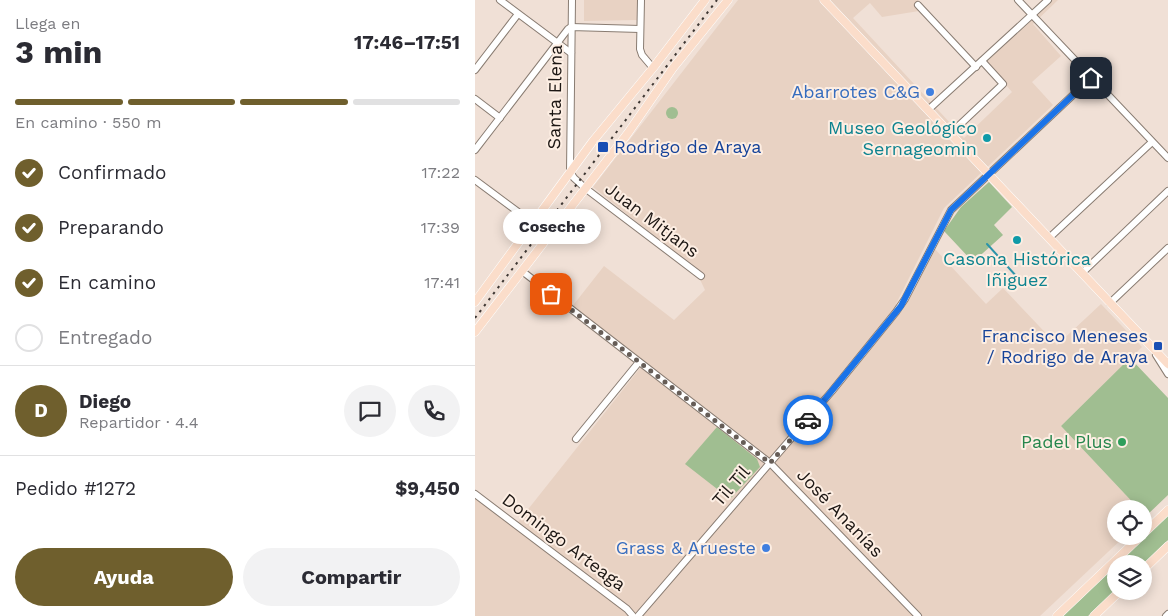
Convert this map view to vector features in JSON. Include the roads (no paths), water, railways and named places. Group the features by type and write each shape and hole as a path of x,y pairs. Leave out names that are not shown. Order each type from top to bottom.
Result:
{"main road":[{"path":"475,302 570,172 705,0"},
{"path":"475,332 627,134 673,68 728,0"},
{"path":"824,0 1168,364"},
{"path":"533,223 540,230 542,244"},
{"path":"1152,525 1168,510"},
{"path":"1057,616 1132,545"},
{"path":"1152,561 1168,546"},
{"path":"1094,616 1111,600"}],"street":[{"path":"500,0 571,53"},
{"name":"Santa Elena","path":"571,0 570,172 585,188"},
{"path":"641,0 640,49 645,60 653,68"},
{"path":"1018,0 1168,158"},
{"path":"928,110 1048,0"},
{"path":"918,5 976,66"},
{"path":"475,70 518,14"},
{"path":"475,150 565,31 571,28 640,29"},
{"path":"950,134 1003,84 982,61"},
{"name":"Til Til","path":"638,616 832,391 896,312 905,299 951,210 1091,78"},
{"path":"475,99 500,118"},
{"path":"1049,238 1152,142"},
{"path":"475,180 533,223"},
{"name":"Juan Mitjans","path":"585,188 701,276"},
{"path":"1082,273 1168,191"},
{"path":"1110,303 1168,248"},
{"name":"José Ananías","path":"522,271 770,463 918,616"},
{"path":"1151,345 1168,374"},
{"path":"576,439 639,362"},
{"name":"Domingo Arteaga","path":"475,494 633,616"}],"waterway":[{"path":"987,244 1018,278"}],"railway":[{"path":"475,318 717,0"}],"place":[{"name":"Abarrotes C&G","path":"930,92"},
{"name":"Museo Geológico Sernageomin","path":"987,138"},
{"name":"Rodrigo de Araya","path":"603,147"},
{"name":"Casona Histórica Iñiguez","path":"1017,240"},
{"name":"Coseche","path":"551,294"},
{"name":"Francisco Meneses / Rodrigo de Araya","path":"1158,346"},
{"name":"Padel Plus","path":"1122,442"},
{"name":"Grass & Arueste","path":"766,548"}]}
